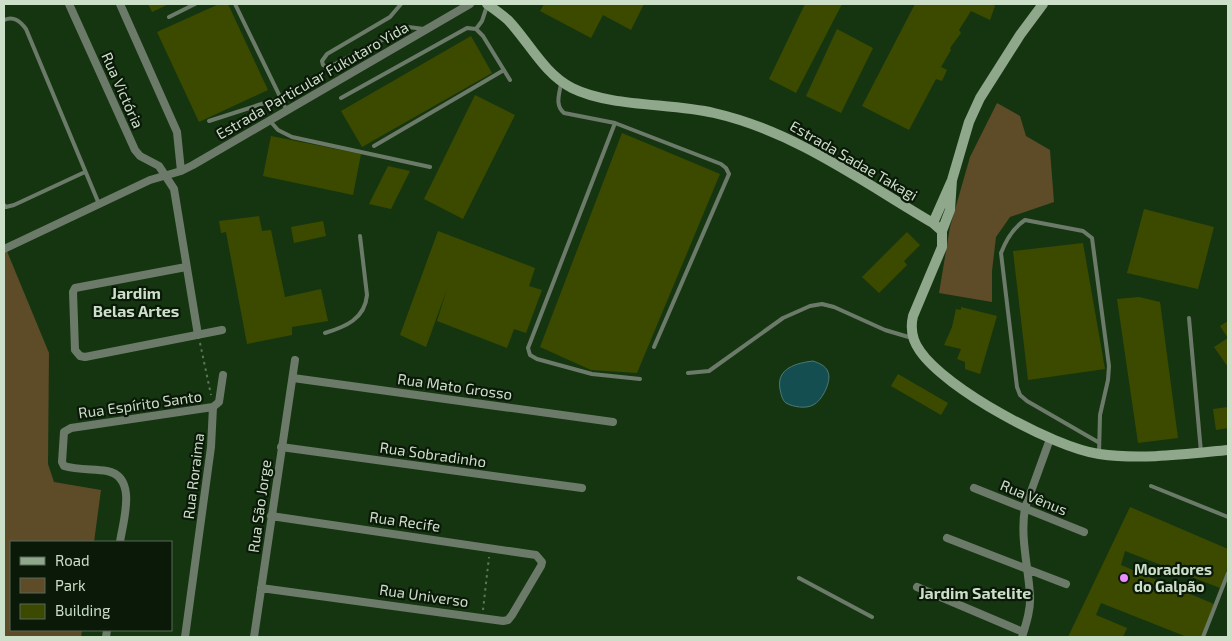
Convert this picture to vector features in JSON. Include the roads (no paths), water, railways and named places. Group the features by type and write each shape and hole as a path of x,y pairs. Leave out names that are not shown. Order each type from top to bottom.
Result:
{"street":[{"name":"Rua Victória","path":"69,4 135,150 140,156 159,166 167,176"},
{"path":"120,4 177,132 181,171"},
{"name":"Estrada Particular Fukutaro Yida","path":"4,249 150,180 181,171 470,4"},
{"name":"Estrada Sadae Takagi","path":"487,4 507,19 545,66 561,82 573,89 614,100 714,113 775,133 846,170 933,222 942,231"},
{"path":"933,222 952,180 969,122 980,98 1020,35 1043,4"},
{"path":"167,176 174,189 198,335"},
{"path":"952,180 950,210 942,231 943,240 939,257 913,316 911,325 913,339 927,361 963,389 1020,424 1050,439 1087,452 1125,456 1228,450"},
{"path":"186,267 79,286 72,292 75,350 80,356 84,357 222,330"},
{"name":"Rua São Jorge","path":"254,637 295,360"},
{"name":"Rua Roraima","path":"185,637 211,447 213,407 219,402 223,375"},
{"name":"Rua Mato Grosso","path":"293,378 613,422"},
{"name":"Rua Espírito Santo","path":"120,541 126,504 125,485 122,479 109,472 64,466 62,462 62,434 71,428 213,407"},
{"path":"917,587 1022,635 1030,605 1023,527 1025,508 1050,439"},
{"name":"Rua Sobradinho","path":"281,446 582,488"},
{"name":"Rua Vênus","path":"974,488 1084,532"},
{"name":"Rua Recife","path":"271,516 536,555"},
{"path":"947,538 1066,584"},
{"name":"Rua Universo","path":"261,588 503,621 508,620 512,615 541,566 542,562 536,555"}],"lane":[{"path":"169,17 195,4"},
{"path":"236,4 286,111"},
{"path":"401,4 390,17 327,54 322,61 323,65 331,66 408,27 426,29"},
{"path":"476,29 482,21 487,4"},
{"path":"4,20 14,18 26,28 99,204"},
{"path":"341,98 467,28 476,29 483,36 510,80"},
{"path":"374,146 504,70"},
{"path":"561,82 558,104 564,113 615,123 721,164 726,168 728,174 654,347"},
{"path":"208,121 280,98"},
{"path":"270,121 278,130 292,137 430,168"},
{"path":"615,123 528,348 530,354 537,359 582,372 640,379"},
{"path":"4,205 6,207 14,205 85,172"},
{"path":"1098,442 1027,401 1020,395 1017,387 1000,253 1006,240 1019,224 1025,220 1083,230 1092,238 1109,366 1108,380 1100,415 1099,454"},
{"path":"325,333 342,328 352,322 366,304 367,295 360,236"},
{"path":"688,373 709,371 783,318 810,306 822,304 834,307 885,330 913,339"},
{"path":"1189,318 1201,452"},
{"path":"1151,486 1228,517"},
{"path":"1203,637 1228,573"},
{"path":"799,578 872,617"}],"water":[{"path":"813,361 824,366 828,372 829,380 823,395 816,403 807,407 786,403 780,389 781,376 784,371 794,365"}],"place":[{"name":"Moradores do Galpão","path":"1124,578"}],"district":[{"name":"Jardim Belas Artes","path":"136,301"},
{"name":"Jardim Satelite","path":"975,592"}]}
